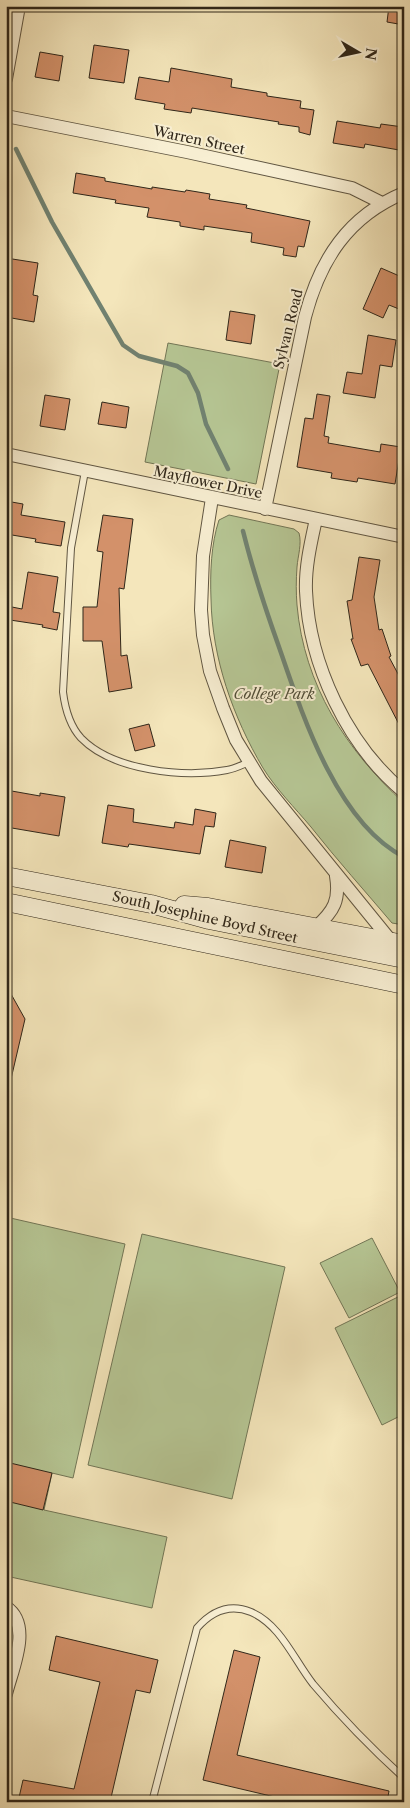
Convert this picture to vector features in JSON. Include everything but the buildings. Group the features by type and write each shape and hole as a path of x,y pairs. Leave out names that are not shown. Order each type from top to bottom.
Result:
{"main road":[{"name":"South Josephine Boyd Street","path":"6,876 151,904 209,920 404,959"},
{"name":"South Josephine Boyd Street","path":"6,902 404,985"},
{"path":"151,904 208,907 397,943"}],"street":[{"path":"6,79 20,6"},
{"name":"Warren Street","path":"6,116 187,152 352,188 382,203"},
{"name":"Sylvan Road","path":"265,509 310,295 324,265 347,231 382,203 404,193"},
{"name":"Mayflower Drive","path":"6,454 404,537"},
{"path":"212,498 202,556 201,610 203,635 210,671 222,708 236,740 277,803 328,862 336,876 350,889 397,943"},
{"path":"316,519 308,563 306,589 308,617 313,644 322,672 348,727 373,761 404,792"},
{"path":"316,927 328,917 333,909 338,889 336,876"},
{"path":"6,1607 14,1613 20,1630 19,1644 6,1694"}],"lane":[{"path":"85,471 71,548 63,692 64,703 74,727 80,736 98,752 121,763 161,770 213,772 230,770 249,762"},
{"path":"152,1802 197,1628 213,1613 226,1609 239,1609 251,1612 270,1626 290,1648 312,1682 383,1759 404,1778"}],"green space":[{"path":"168,343 280,364 256,484 145,462"},
{"name":"College Park","path":"229,515 294,529 299,533 300,545 296,582 297,605 301,634 319,689 331,714 364,761 404,803 404,925 392,923 280,791 263,768 242,728 220,665 212,621 211,579 214,539 219,520"},
{"path":"6,1217 125,1244 73,1478 52,1473 44,1510 167,1537 152,1608 6,1576"},
{"path":"142,1234 285,1267 232,1499 88,1465"},
{"path":"372,1238 400,1292 349,1318 320,1263"},
{"path":"404,1294 404,1414 382,1425 335,1328"}],"waterway":[{"path":"16,149 52,222 123,345 139,356 177,366 188,373 198,393 206,424 228,469"},
{"path":"243,531 288,674 311,734 325,764 341,793 359,819 380,841 404,857"}]}
